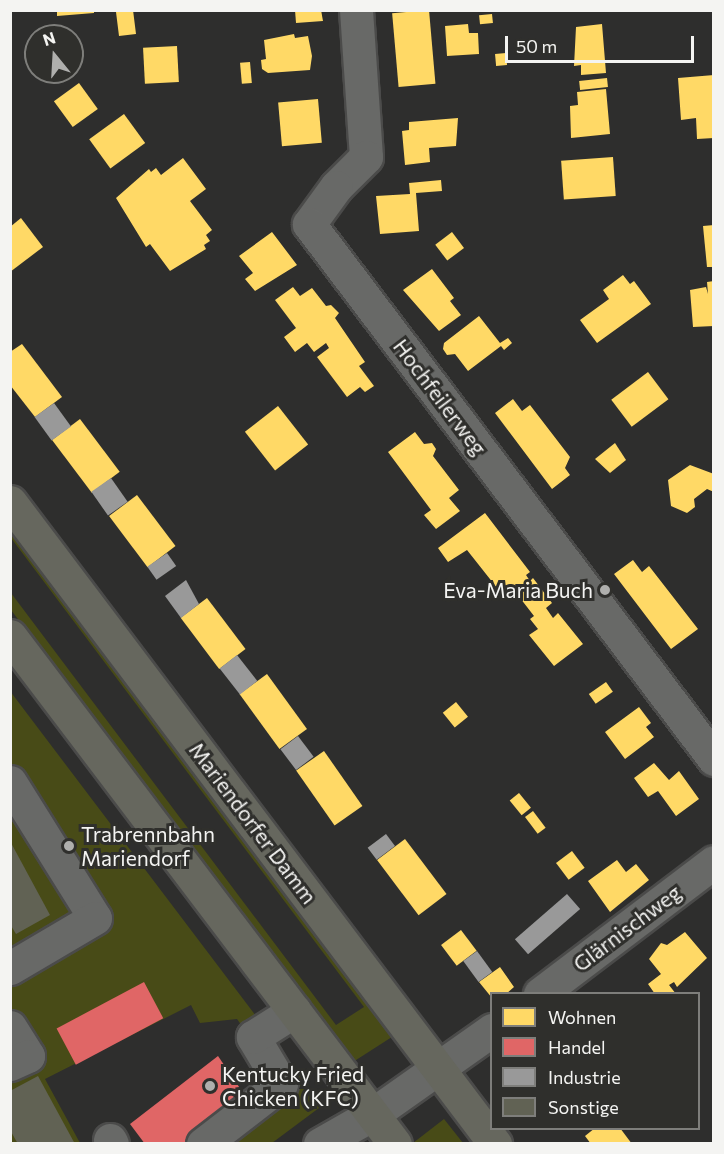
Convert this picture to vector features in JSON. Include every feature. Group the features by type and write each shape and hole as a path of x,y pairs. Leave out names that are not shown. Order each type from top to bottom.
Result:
{"main road":[{"name":"Mariendorfer Damm","path":"10,502 495,1143"},
{"path":"10,636 395,1143"}],"street":[{"name":"Hochfeilerweg","path":"356,10 366,157 336,187 309,224 714,759"},
{"path":"10,783 95,918 10,968"},
{"name":"Glärnischweg","path":"541,992 714,862"},
{"path":"203,1143 281,1084 253,1037 294,1011"},
{"path":"10,1027 28,1056 10,1064"},
{"path":"320,1143 373,1114 439,1070 490,1032"}],"green space":[{"path":"11,525 395,1035 353,1062 11,610 11,593 336,1025 364,1007 11,538"},
{"name":"Trabrennbahn Mariendorf","path":"10,691 262,1024 242,1026 237,1019 200,1023 191,1005 45,1079 80,1143 11,1143"},
{"path":"299,1073 323,1105 272,1143 205,1144"},
{"path":"444,1119 463,1143 413,1143"}],"building: Wohnen":[{"path":"57,10 94,10 94,13 57,16"},
{"path":"133,10 136,34 119,36 116,12"},
{"path":"295,10 321,10 323,21 296,23"},
{"path":"429,10 435,84 399,87 392,13"},
{"path":"492,14 493,23 480,24 479,15"},
{"path":"468,24 469,33 478,33 479,54 447,56 445,26"},
{"path":"602,24 606,73 581,75 581,65 574,66 576,27"},
{"path":"294,34 295,38 308,36 312,56 310,70 268,73 262,69 261,60 266,59 264,40"},
{"path":"177,46 179,82 145,84 143,48"},
{"path":"506,53 507,65 496,66 495,54"},
{"path":"250,62 252,83 242,84 240,63"},
{"path":"714,75 714,138 697,139 696,118 681,120 678,78"},
{"path":"607,78 608,87 580,90 579,81"},
{"path":"80,84 98,109 73,127 54,101"},
{"path":"606,89 610,134 571,138 570,106 578,105 577,92"},
{"path":"318,99 322,143 282,146 278,102"},
{"path":"124,114 145,143 110,168 89,139"},
{"path":"458,118 456,146 429,148 430,162 405,165 402,131 409,130 409,122"},
{"path":"613,157 616,196 564,200 561,161"},
{"path":"183,158 206,189 190,201 212,230 206,235 210,241 204,245 206,249 170,271 150,244 146,247 116,198 149,169 151,172 156,168 161,175"},
{"path":"441,180 442,191 416,193 419,231 380,234 376,196 410,194 409,183"},
{"path":"21,218 43,247 10,272 10,227"},
{"path":"714,225 714,267 707,267 703,226"},
{"path":"272,232 297,265 255,291 245,279 253,273 239,256"},
{"path":"452,232 464,248 447,261 435,245"},
{"path":"432,269 454,298 450,301 461,315 439,331 403,290"},
{"path":"623,275 630,284 634,281 651,304 597,343 580,320 609,299 603,290"},
{"path":"714,281 714,326 693,327 690,290 706,287 708,294 707,282"},
{"path":"293,287 300,296 312,288 326,306 331,305 339,313 335,318 365,362 359,366 374,386 365,392 360,387 347,397 317,357 329,348 326,343 314,352 307,343 295,352 284,337 296,328 275,300"},
{"path":"479,316 500,343 508,338 512,343 504,350 501,346 468,371 455,354 447,355 443,349 444,343"},
{"path":"22,344 62,397 35,417 10,385 10,352"},
{"path":"648,372 668,399 632,427 611,400"},
{"path":"513,399 522,411 530,405 570,457 565,468 570,475 552,489 495,413"},
{"path":"278,406 308,445 275,470 245,432"},
{"path":"80,419 120,472 92,493 52,440"},
{"path":"415,432 424,444 432,443 436,449 433,456 459,490 449,498 460,511 436,529 424,515 431,510 388,452"},
{"path":"615,443 626,460 610,473 595,459"},
{"path":"690,465 714,474 714,492 707,489 694,499 695,507 687,513 671,506 668,480"},
{"path":"137,495 176,546 148,567 109,516"},
{"path":"485,513 530,572 526,575 530,581 533,578 552,603 546,608 553,618 558,613 583,644 554,666 529,635 538,629 530,619 534,616 517,594 514,596 508,588 501,593 467,550 448,562 438,548"},
{"path":"633,560 642,572 649,566 698,629 671,649 614,574"},
{"path":"207,598 246,649 219,669 181,618"},
{"path":"267,674 307,729 279,749 239,694"},
{"path":"606,682 613,692 596,704 589,694"},
{"path":"456,702 468,717 455,727 443,713"},
{"path":"639,707 651,723 646,727 654,737 625,759 605,732"},
{"path":"324,751 362,806 335,825 296,771"},
{"path":"654,763 669,780 679,771 699,799 676,816 658,791 648,797 634,778"},
{"path":"519,793 531,808 522,815 510,801"},
{"path":"533,811 546,828 538,834 525,817"},
{"path":"405,839 447,894 419,915 377,860"},
{"path":"572,851 585,868 569,880 556,863"},
{"path":"617,860 626,872 636,864 649,880 610,912 588,881"},
{"path":"461,930 477,951 457,966 441,945"},
{"path":"685,932 707,958 677,987 674,982 669,985 674,992 654,992 648,984 661,974 649,959 661,943 667,945"},
{"path":"500,967 514,987 508,992 490,992 490,996 479,982"},
{"path":"592,1130 622,1130 632,1144 591,1144 585,1136"}],"building: Handel":[{"path":"144,982 163,1018 76,1065 57,1028"},
{"name":"Kentucky Fried Chicken (KFC)","path":"218,1056 250,1103 195,1144 145,1144 130,1124"}],"building: Industrie":[{"path":"54,403 71,426 52,441 35,417"},
{"path":"111,478 128,502 108,516 91,492"},
{"path":"167,553 176,566 157,580 147,567"},
{"path":"186,580 199,604 181,618 165,596"},
{"path":"237,655 257,681 240,695 220,669"},
{"path":"298,736 314,757 296,770 280,749"},
{"path":"386,834 395,846 377,860 368,848"},
{"path":"567,894 580,909 528,954 515,939"},
{"path":"477,951 492,972 479,982 463,961"}],"building: Sonstige":[{"path":"10,841 50,915 16,934 10,924"},
{"path":"38,1076 75,1144 18,1144 10,1130 10,1091"}],"place":[{"name":"Eva-Maria Buch","path":"605,590"},
{"name":"Trabrennbahn Mariendorf","path":"69,846"},
{"name":"Kentucky Fried Chicken (KFC)","path":"210,1086"}]}
